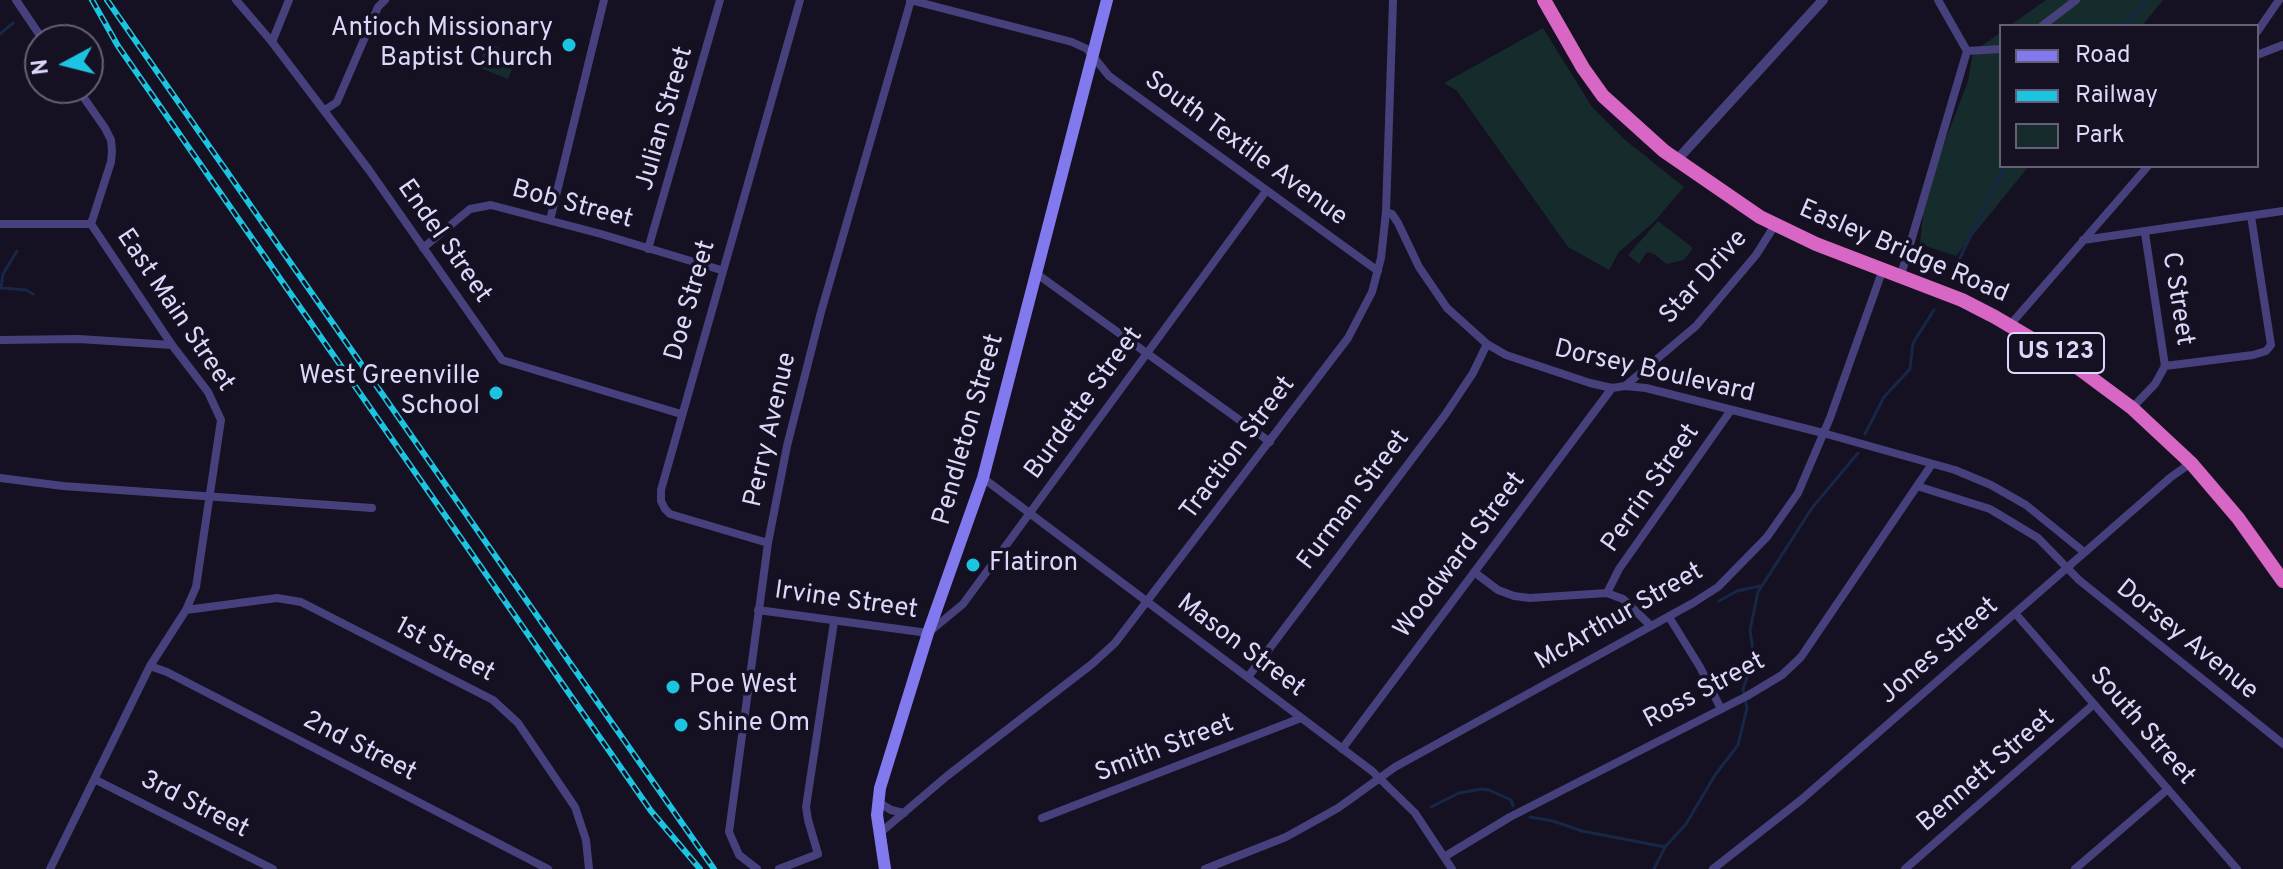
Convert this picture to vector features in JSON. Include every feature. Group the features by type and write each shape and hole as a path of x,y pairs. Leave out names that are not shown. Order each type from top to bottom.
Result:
{"highway":[{"name":"Easley Bridge Road","path":"1544,0 1603,96 1676,161 1775,225 1962,300 2066,359 2132,408 2191,463 2238,518 2283,581"}],"main road":[{"name":"Pendleton Street","path":"885,869 878,802 928,633 983,478 1107,0"}],"street":[{"path":"16,0 32,24"},
{"name":"Endel Street","path":"236,0 325,110 502,360 681,414"},
{"path":"272,42 289,0"},
{"path":"325,110 337,102 378,7 385,0"},
{"path":"550,220 604,0"},
{"name":"Julian Street","path":"648,249 720,0"},
{"name":"Doe Street","path":"768,543 682,518 665,509 661,490 800,0"},
{"path":"910,0 1072,42 1094,54"},
{"name":"Perry Avenue","path":"757,869 739,855 729,832 768,543 787,446 821,312 910,0"},
{"name":"Traction Street","path":"880,833 1115,643 1348,338 1362,315 1378,271 1386,212 1393,0"},
{"path":"1676,161 1823,0"},
{"path":"1901,275 1967,51 1938,0"},
{"path":"2045,24 2076,0"},
{"path":"2259,29 2279,0"},
{"path":"2259,54 2283,45"},
{"path":"1967,51 1999,49"},
{"name":"South Textile Avenue","path":"1094,54 1109,76 1378,271"},
{"name":"East Main Street","path":"50,869 150,666 186,610 196,587 221,420 208,392 172,345 91,224 112,151 105,128 88,104"},
{"path":"2010,325 2146,168"},
{"name":"Burdette Street","path":"928,633 963,604 1266,191"},
{"name":"Bob Street","path":"423,248 459,216 480,205 550,220 721,270"},
{"path":"2083,240 2283,211"},
{"name":"Dorsey Boulevard","path":"1386,212 1392,214 1398,223 1436,294 1487,344 1526,364 1612,388 1646,388 1823,433 1973,477 2009,494 2084,552"},
{"path":"2165,366 2262,353 2271,345 2251,216"},
{"path":"0,224 91,224"},
{"name":"Star Drive","path":"1625,386 1705,317 1756,255 1775,225"},
{"name":"C Street","path":"2132,408 2155,384 2165,366 2145,233"},
{"name":"McArthur Street","path":"1205,869 1286,837 1338,808 1380,778 1718,587 1767,537 1798,493 1883,268"},
{"path":"1037,274 1270,442"},
{"path":"0,340 79,339 172,345"},
{"name":"Furman Street","path":"1248,677 1445,415 1473,373 1487,344"},
{"name":"Woodward Street","path":"1342,749 1612,388"},
{"name":"Perrin Street","path":"1607,593 1619,569 1731,410"},
{"name":"Jones Street","path":"1713,869 1801,800 2084,552 2191,463"},
{"path":"1932,464 1917,486 1973,502 2009,519 2045,544 2067,567"},
{"path":"0,478 209,498 242,497 372,508"},
{"name":"Mason Street","path":"983,478 1380,778 1415,813 1452,869"},
{"name":"Ross Street","path":"1444,857 1510,817 1720,707 1747,696 1782,675 1801,657 1917,486"},
{"name":"Dorsey Avenue","path":"2067,567 2093,592 2283,744"},
{"path":"1474,572 1498,590 1514,596 1530,598 1607,593 1623,599 1651,626"},
{"name":"1st Street","path":"186,610 277,598 301,602 493,700 518,723 575,807 586,840 589,869"},
{"name":"Irvine Street","path":"758,610 928,633"},
{"name":"South Street","path":"2015,613 2237,869"},
{"path":"1669,617 1720,707"},
{"path":"779,869 818,854 806,807 834,622"},
{"name":"2nd Street","path":"150,666 548,869"},
{"name":"Bennett Street","path":"1905,869 2094,704"},
{"name":"Smith Street","path":"1042,818 1301,718"},
{"name":"3rd Street","path":"96,780 273,869"},
{"path":"2075,869 2168,789"},
{"path":"878,802 904,813"}],"green space":[{"path":"2046,0 2163,0 2144,24 2012,24"},
{"path":"1543,28 1592,107 1624,139 1684,187 1654,222 1619,252 1609,270 1568,247 1457,91 1444,83"},
{"path":"1999,33 1999,168 2027,168 1956,256 1920,244 1925,193 1968,81 1973,52"},
{"path":"487,43 517,55 508,79 478,67"},
{"path":"1658,221 1693,248 1684,260 1666,264 1647,252 1639,264 1628,255"}],"waterway":[{"path":"2125,24 2148,0"},
{"path":"0,34 13,23"},
{"path":"1953,272 2004,168"},
{"path":"1,288 3,274 17,251"},
{"path":"2,288 26,290 33,294"},
{"path":"1865,434 1884,397 1910,369 1913,343 1934,310"},
{"path":"1654,869 1665,847 1686,824 1715,775 1738,745 1747,708 1743,689 1754,657 1750,630 1758,592 1812,508 1858,453"},
{"path":"1719,601 1737,591 1760,586"},
{"path":"1431,807 1459,793 1482,789 1511,800 1513,806"},
{"path":"1530,817 1665,847"}],"railway":[{"path":"92,0 118,46 651,811 700,869"},
{"path":"107,0 714,869"}],"place":[{"name":"Antioch Missionary Baptist Church","path":"569,45"},
{"name":"West Greenville School","path":"496,393"},
{"name":"Flatiron","path":"973,565"},
{"name":"Poe West","path":"673,687"},
{"name":"Shine Om","path":"681,725"}]}
